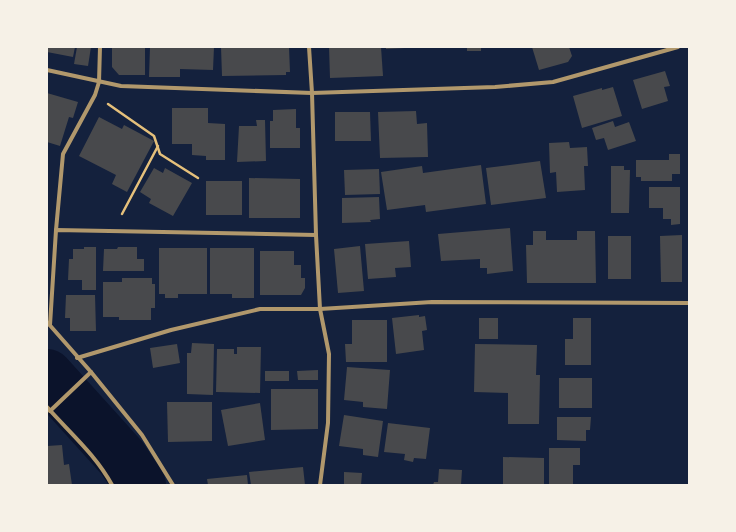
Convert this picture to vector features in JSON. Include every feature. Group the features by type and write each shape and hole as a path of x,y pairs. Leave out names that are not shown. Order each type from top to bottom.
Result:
{"street":[{"path":"100,47 99,82 95,95 63,154 49,324 142,434 173,485"},
{"path":"309,47 320,309 329,354 328,423 320,485"},
{"path":"47,70 121,86 312,93 495,87 553,82 678,47"},
{"path":"56,230 316,235"},
{"path":"77,358 171,330 260,309 320,309 432,302 689,303"},
{"path":"91,372 57,403 48,409 75,436 108,477 112,485"}],"path":[{"path":"95,95 154,136 159,146 160,154 198,178"},
{"path":"118,231 123,212 159,146"}],"building":[{"path":"48,47 75,47 73,57 47,52"},
{"path":"77,47 91,47 88,66 74,64"},
{"path":"112,47 145,47 145,75 119,75 112,67"},
{"path":"150,47 214,47 213,70 180,69 180,77 149,77"},
{"path":"221,47 289,47 290,72 286,72 286,75 222,76"},
{"path":"329,47 381,47 383,76 330,78"},
{"path":"386,47 405,47 405,48 386,49"},
{"path":"467,47 481,47 481,51 467,51"},
{"path":"532,47 569,47 572,56 568,62 539,70"},
{"path":"665,71 670,86 664,87 668,101 642,109 633,80"},
{"path":"613,87 622,116 582,128 573,96 602,88 602,90"},
{"path":"47,93 78,102 73,118 69,117 60,146 47,142"},
{"path":"172,108 208,108 208,123 225,124 225,160 206,160 206,156 192,155 192,144 172,144"},
{"path":"296,109 296,128 300,128 300,148 270,148 270,121 273,121 273,110"},
{"path":"416,111 417,124 427,123 428,157 380,158 378,112"},
{"path":"335,112 370,112 371,141 335,141"},
{"path":"99,117 122,129 124,125 154,141 127,192 112,184 116,175 79,156"},
{"path":"256,120 265,120 266,161 237,162 239,126 257,126"},
{"path":"613,121 615,127 629,122 636,141 608,150 604,138 596,140 592,128"},
{"path":"569,142 570,148 587,147 588,166 584,166 585,190 557,192 556,172 550,173 549,143"},
{"path":"669,154 680,154 680,174 672,174 672,181 641,181 641,177 636,177 636,160 669,160"},
{"path":"540,161 546,198 491,205 486,168"},
{"path":"481,165 486,204 426,212 425,205 387,210 381,172 422,166 423,173"},
{"path":"611,166 624,166 624,170 630,170 629,213 611,213"},
{"path":"154,168 163,173 165,168 192,183 173,216 149,203 151,199 140,192"},
{"path":"379,169 380,194 345,195 344,170"},
{"path":"249,178 300,179 300,218 249,218"},
{"path":"206,181 242,181 242,215 206,215"},
{"path":"649,187 680,187 680,224 671,225 671,219 663,219 663,208 649,208"},
{"path":"379,197 380,219 370,220 371,222 342,223 342,198"},
{"path":"510,228 513,271 487,274 487,268 480,268 480,259 441,261 438,234"},
{"path":"533,231 546,231 546,240 577,240 577,231 595,231 596,283 527,283 526,245 533,245"},
{"path":"682,235 682,282 661,282 660,236"},
{"path":"608,236 631,236 631,279 608,279"},
{"path":"409,241 411,267 395,268 396,277 368,279 365,244"},
{"path":"360,246 364,291 338,293 334,249"},
{"path":"84,247 96,247 96,290 82,290 82,280 68,280 69,259 73,259 73,249 84,249"},
{"path":"118,247 137,247 137,259 144,259 144,271 103,271 104,249 117,249"},
{"path":"159,248 207,248 207,294 178,294 178,298 165,298 165,294 159,294"},
{"path":"210,248 254,248 254,298 232,298 232,294 210,294"},
{"path":"260,251 294,251 294,265 301,265 301,278 305,278 305,288 301,295 260,295"},
{"path":"122,278 152,278 152,284 155,284 155,308 151,308 151,320 119,320 119,317 103,317 103,282 122,282"},
{"path":"66,295 95,295 96,331 70,331 70,318 65,318"},
{"path":"419,315 419,317 425,316 427,330 422,331 424,350 396,354 392,318"},
{"path":"479,318 498,318 498,339 479,339"},
{"path":"573,318 591,318 591,365 565,365 565,339 573,339"},
{"path":"352,320 387,320 387,362 346,362 345,344 352,344"},
{"path":"192,343 214,344 213,395 187,394 187,353 191,353"},
{"path":"177,344 180,363 153,368 150,348"},
{"path":"475,344 537,345 536,375 540,375 539,424 508,424 508,393 474,392"},
{"path":"237,347 261,347 260,393 216,392 217,349 234,349 234,354 237,354"},
{"path":"347,367 390,370 387,409 363,407 363,402 344,400"},
{"path":"318,370 318,380 298,380 297,371"},
{"path":"265,371 289,371 289,381 265,381"},
{"path":"559,378 592,378 592,408 559,408"},
{"path":"271,389 318,389 318,429 271,430"},
{"path":"167,402 212,402 212,441 168,442"},
{"path":"260,403 265,440 228,446 221,410"},
{"path":"344,415 383,421 378,457 363,455 363,449 339,446"},
{"path":"557,417 591,417 590,430 586,430 586,441 557,440"},
{"path":"388,423 430,428 426,459 414,458 413,462 404,460 405,454 384,452"},
{"path":"62,445 64,465 69,464 72,485 47,485 47,446"},
{"path":"549,448 580,448 580,465 573,465 573,485 549,485"},
{"path":"503,457 544,458 544,485 503,485"},
{"path":"303,467 305,485 251,485 249,472"},
{"path":"439,469 462,470 461,485 433,485 434,482 438,482"},
{"path":"344,472 362,473 361,485 344,485"},
{"path":"247,475 248,485 208,485 207,479"}],"waterway":[{"path":"47,375 122,458 140,485"}]}
